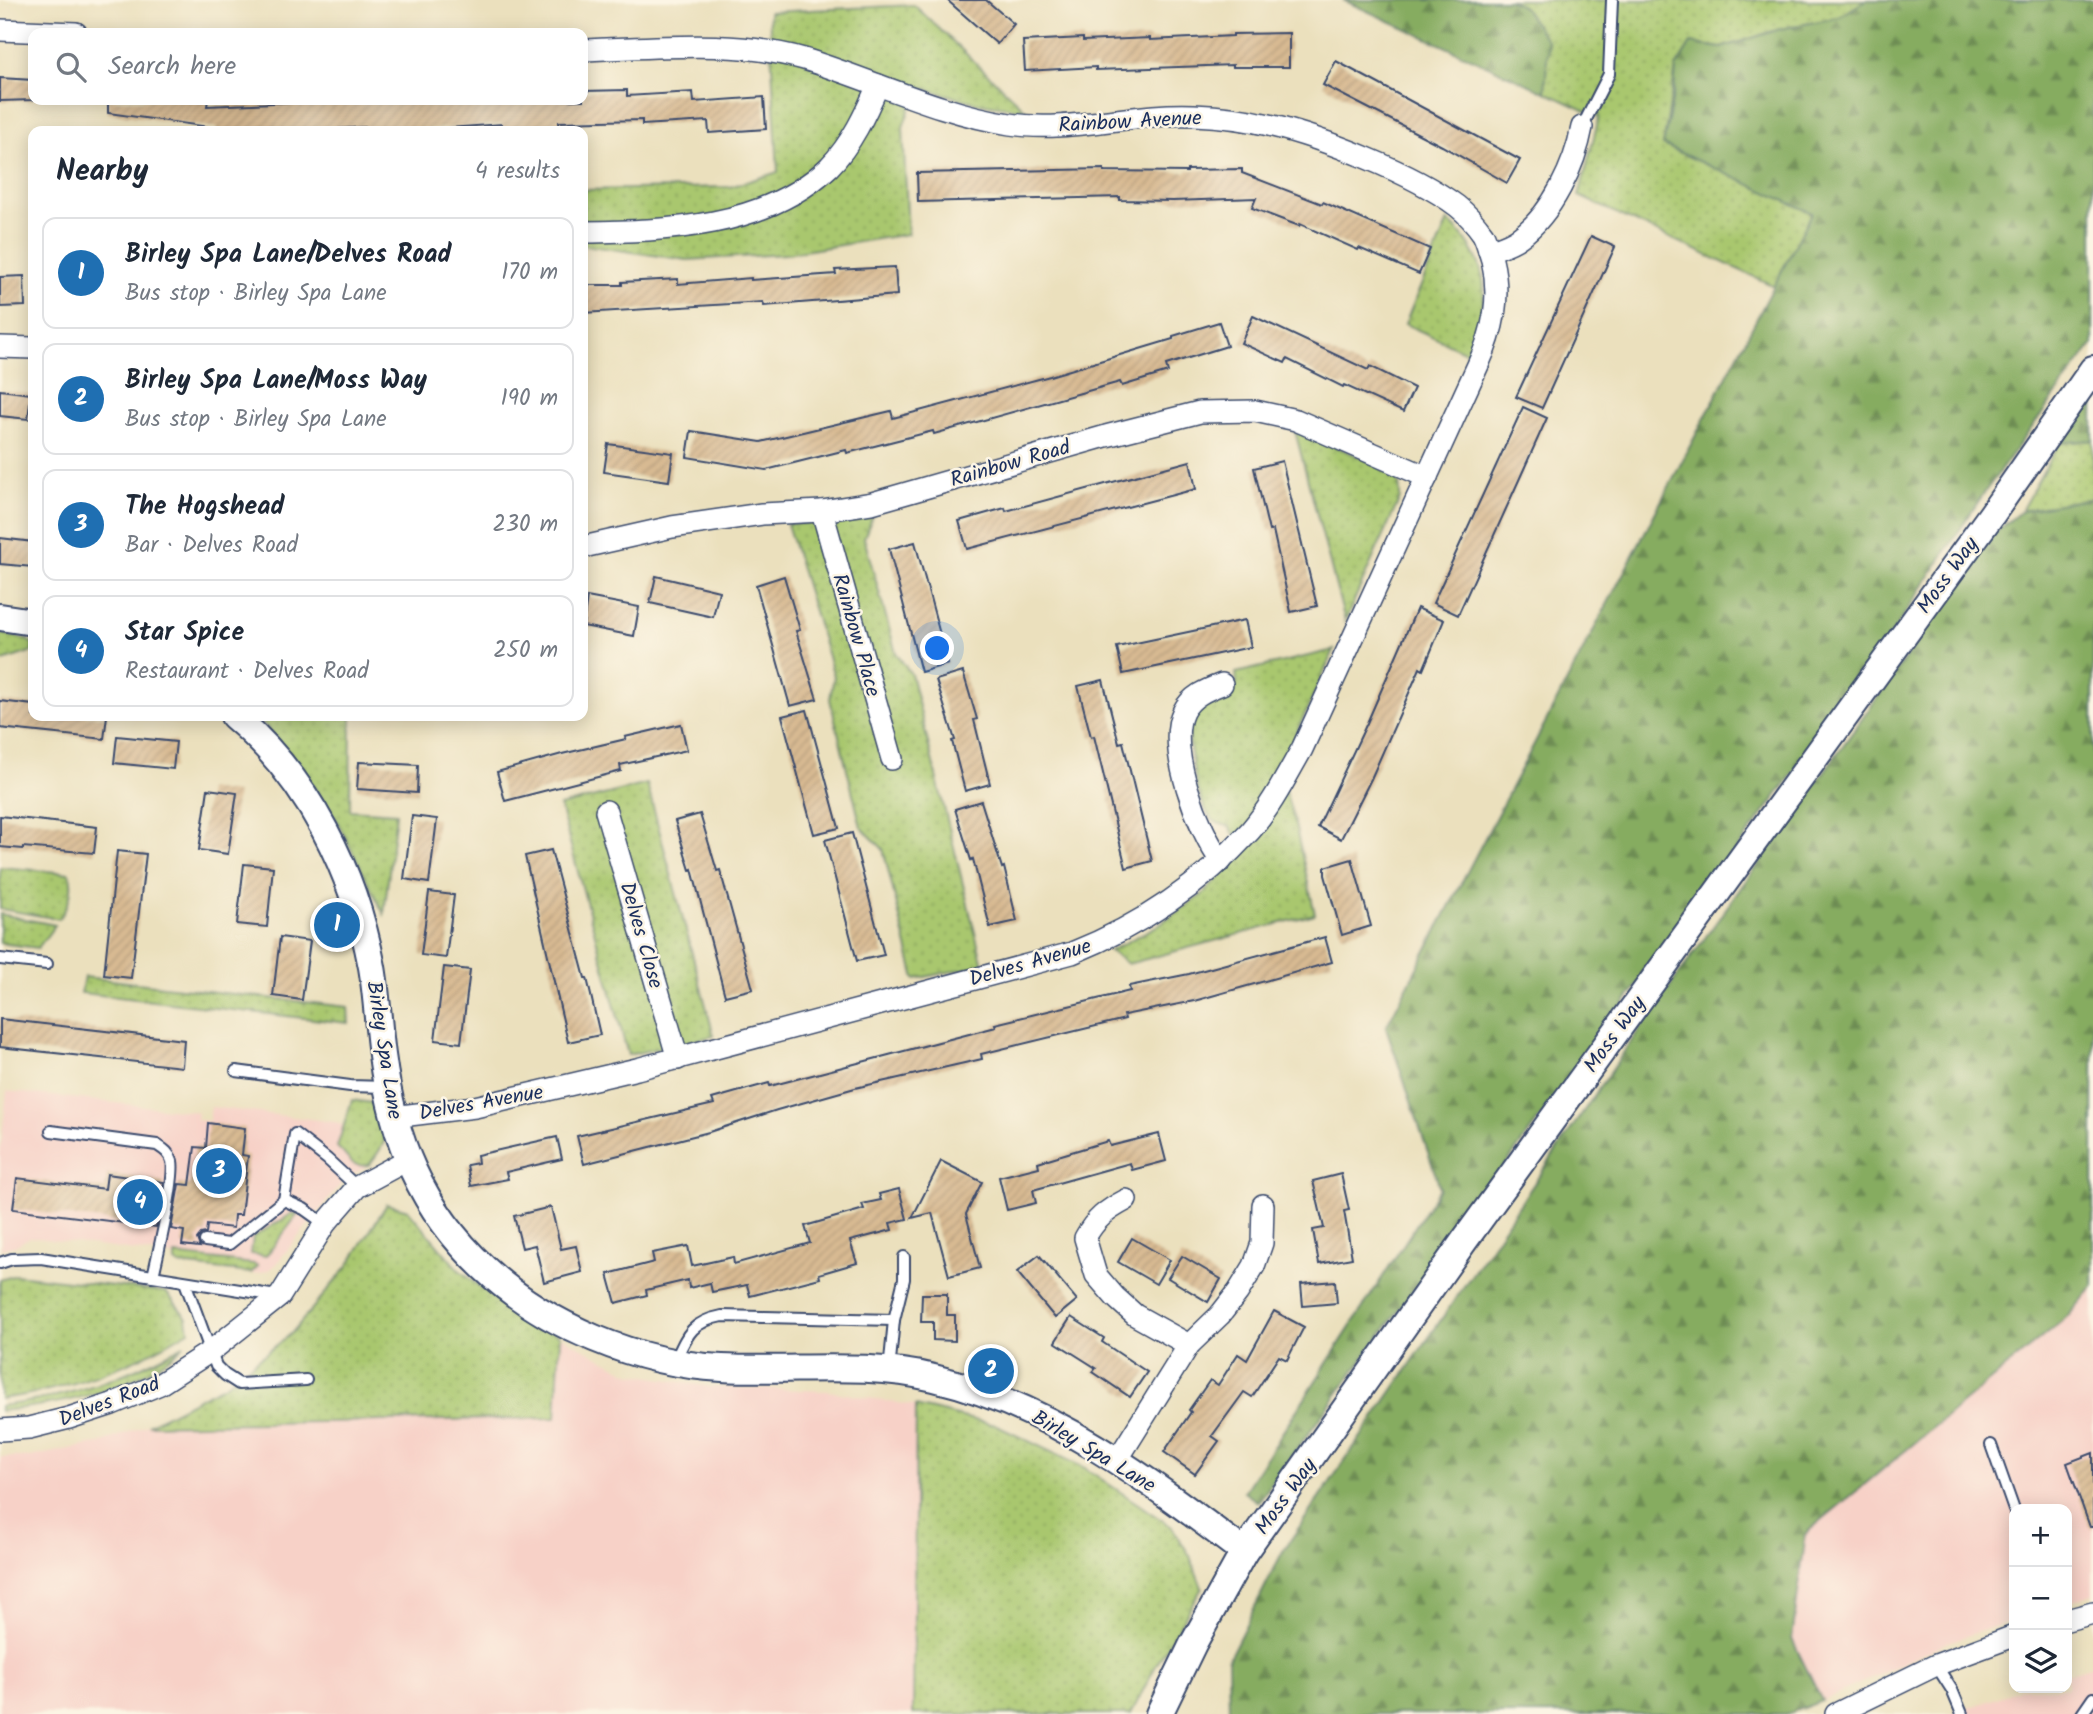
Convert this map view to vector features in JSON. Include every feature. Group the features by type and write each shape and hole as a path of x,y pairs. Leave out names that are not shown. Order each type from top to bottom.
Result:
{"street":[{"path":"0,30 28,31"},
{"name":"Rainbow Avenue","path":"588,50 710,47 766,51 802,59 945,110 1015,124 1056,125 1192,115 1268,125 1343,150 1412,180 1458,207 1485,237 1496,279 1496,313 1489,339 1427,477"},
{"path":"588,232 676,227 728,219 770,206 802,189 831,165 866,113 878,85"},
{"path":"1489,250 1520,237 1535,224 1564,181 1578,149 1582,127"},
{"path":"0,347 28,348"},
{"name":"Moss Way","path":"1159,1714 1193,1644 1244,1552 1472,1230 1992,514 2093,369"},
{"name":"Rainbow Road","path":"588,546 672,527 762,514 822,511 872,503 1200,412 1255,411 1296,420 1427,477"},
{"name":"Delves Avenue","path":"393,1117 475,1107 678,1059 1072,953 1111,938 1200,880 1251,830 1271,802 1302,749 1427,477"},
{"name":"Rainbow Place","path":"822,511 892,759"},
{"path":"0,617 28,621"},
{"path":"1221,861 1202,832 1189,797 1177,730 1183,712 1192,699 1222,684"},
{"name":"Birley Spa Lane","path":"240,721 254,732 286,769 339,856 358,906 372,970 387,1087 393,1117 407,1160 428,1200 453,1236 509,1289 541,1310 599,1340 642,1356 674,1364 724,1368 889,1371 928,1376 1002,1398 1055,1423 1193,1514 1244,1552"},
{"name":"Delves Close","path":"606,811 678,1059"},
{"name":"Delves Road","path":"0,1430 29,1428 112,1404 160,1384 211,1351 280,1296 324,1224 357,1187 407,1160"},
{"path":"1126,1200 1108,1209 1093,1223 1085,1238 1096,1275 1135,1315 1189,1345"},
{"path":"1116,1462 1189,1345 1220,1315 1254,1266 1262,1243 1263,1205"},
{"path":"2072,1619 2093,1613"},
{"path":"1836,1714 1936,1665 2009,1638"}],"lane":[{"path":"1582,127 1609,74 1612,0"},
{"path":"0,959 47,964"},
{"path":"236,1071 350,1086 387,1087"},
{"path":"51,1131 157,1145 167,1152 172,1161 171,1179 153,1276"},
{"path":"205,1241 229,1244 284,1200 295,1134 357,1187"},
{"path":"284,1200 304,1209 324,1224"},
{"path":"889,1371 894,1320 904,1279 904,1257"},
{"path":"0,1263 12,1259 41,1258 280,1296"},
{"path":"185,1282 216,1366 225,1375 239,1384 306,1380"},
{"path":"674,1364 687,1336 696,1325 715,1318 894,1320"},
{"path":"1991,1445 2012,1504"},
{"path":"1936,1665 1952,1690 1962,1714"},
{"path":"2082,1714 2093,1698"}],"shaded area":[{"path":"7,1091 198,1112 197,1120 209,1121 211,1107 335,1122 384,1145 369,1165 345,1179 280,1259 271,1269 263,1272 255,1274 179,1265 173,1256 30,1237 15,1246 1,1249 0,1153"},
{"path":"2093,1287 2093,1594 2072,1601 2072,1504 2009,1504 2009,1622 1946,1643 1822,1701 1792,1639 1806,1533 2069,1315"},
{"path":"560,1336 629,1373 711,1387 828,1391 916,1406 913,1714 0,1714 0,1457 29,1457 100,1443 147,1425 555,1418"},
{"path":"2093,1666 2093,1714 1951,1714 2011,1693 2072,1693 2072,1672"}],"green space":[{"path":"1343,0 1510,0 1523,7 1548,42 1545,92"},
{"path":"1510,0 1866,0 1839,17 1780,29 1721,48 1691,43 1676,67 1663,145 1813,213 1774,286 1579,196 1599,117 1545,92 1548,42 1523,7"},
{"path":"1866,0 2093,0 2093,344 1984,493 1860,682 1258,1502 1244,1492 1440,1188 1386,1027 1812,213 1663,145 1676,67 1691,43 1721,48 1780,29 1839,17"},
{"path":"914,5 1026,110 977,103 918,87 903,127 908,234 786,254 687,260 588,246 588,190 730,187 778,172 769,12"},
{"path":"1448,221 1473,252 1484,283 1481,316 1468,353 1405,324"},
{"path":"2093,397 2093,440 2059,443"},
{"path":"1295,431 1381,467 1399,483 1400,498 1345,621"},
{"path":"2093,440 2093,498 2021,511 2059,443"},
{"path":"2093,498 2093,1287 2069,1315 1806,1533 1792,1639 1822,1701 1787,1714 1229,1714 1228,1660 1283,1551 1641,1027 1996,532 2021,511"},
{"path":"873,515 864,538 896,653 911,674 983,965 915,979 883,849 861,827 830,699 834,676 787,524 847,522"},
{"path":"0,633 28,641 28,653 0,662"},
{"path":"1334,650 1279,771 1294,820 1315,914 1128,964 1110,951 1155,927 1202,895 1245,852 1229,826 1219,824 1207,813 1197,787 1191,756 1189,718 1202,704 1237,684 1236,673"},
{"path":"261,721 351,721 350,810 396,813 384,914 335,817 295,761"},
{"path":"647,784 714,1036 628,1055 560,806"},
{"path":"0,867 69,873 70,898 59,919 0,909"},
{"path":"0,914 55,925 38,948 0,943"},
{"path":"84,977 348,1007 349,1023 81,993"},
{"path":"352,1100 378,1104 385,1130 384,1142 369,1165 354,1164 337,1147"},
{"path":"387,1204 408,1210 458,1269 499,1302 560,1336 556,1418 148,1425 225,1385 291,1334 348,1266"},
{"path":"299,1213 266,1256 251,1254 253,1237 290,1215"},
{"path":"175,1255 258,1266 251,1273 179,1265 175,1262"},
{"path":"16,1275 166,1292 187,1318 189,1331 145,1356 98,1375 50,1390 0,1399 0,1280"},
{"path":"184,1345 144,1374 98,1393 0,1411 0,1406 49,1398 95,1385"},
{"path":"916,1406 995,1425 1085,1468 1172,1527 1190,1556 1202,1588 1131,1714 913,1714"}],"building":[{"path":"947,0 986,0 1014,24 997,44"},
{"path":"1289,33 1289,67 1233,65 1096,70 1096,67 1025,71 1023,41 1083,38 1083,41 1150,40"},
{"path":"1336,61 1520,160 1507,183 1442,146 1323,85"},
{"path":"0,78 28,80 28,100 0,101"},
{"path":"627,90 627,96 693,92 694,102 764,97 766,129 709,133 708,121 642,125 642,120 559,122 559,126 202,126 108,113 108,105 588,105 588,91"},
{"path":"1104,169 1187,172 1242,169 1242,173 1322,204 1323,202 1430,249 1419,274 1300,224 1299,226 1252,208 1256,198 1173,201 1120,200 1120,197 918,202 917,173"},
{"path":"1591,236 1615,247 1542,408 1516,397"},
{"path":"895,267 897,295 764,306 763,302 588,313 588,285 622,285 622,282 678,279 678,284 751,280 836,274 835,270"},
{"path":"24,276 25,306 0,307 0,277"},
{"path":"1253,316 1368,370 1370,366 1414,388 1403,412 1344,385 1343,387 1287,359 1285,363 1241,343"},
{"path":"1219,322 1227,346 1166,365 1168,372 1122,386 1120,382 934,434 933,431 766,470 687,457 691,431 761,442 891,411 893,418 1050,376 1173,339 1173,336"},
{"path":"0,390 28,394 28,419 0,416"},
{"path":"1523,407 1547,418 1458,615 1433,603"},
{"path":"608,444 673,453 669,481 604,472"},
{"path":"1190,461 1196,489 967,549 959,521 1005,508 1006,511"},
{"path":"1282,461 1317,606 1291,612 1273,530 1269,531 1254,468"},
{"path":"0,538 28,541 28,567 0,564"},
{"path":"915,542 948,664 921,672 889,549"},
{"path":"656,576 719,591 713,617 650,603"},
{"path":"784,576 800,630 796,631 817,699 790,706 756,585"},
{"path":"588,597 639,607 634,636 588,627"},
{"path":"1417,608 1444,620 1423,670 1420,668 1341,839 1318,827"},
{"path":"1245,620 1251,647 1123,674 1117,647"},
{"path":"963,672 977,719 974,720 990,784 965,791 952,741 955,740 936,680"},
{"path":"1103,680 1119,743 1123,742 1152,861 1126,868 1094,736 1091,737 1078,686"},
{"path":"0,701 28,704 28,721 106,721 104,739 0,728"},
{"path":"807,710 839,828 814,834 782,716"},
{"path":"681,724 687,750 620,765 621,771 505,801 497,772"},
{"path":"117,736 176,742 173,769 114,763"},
{"path":"359,762 418,765 417,793 357,789"},
{"path":"208,789 237,793 228,854 199,850"},
{"path":"981,801 1002,868 1004,867 1017,921 990,927 973,859 971,860 955,809"},
{"path":"700,814 717,871 720,870 753,989 725,996 692,869 690,870 675,821"},
{"path":"0,816 97,827 94,853 0,847"},
{"path":"412,816 437,819 429,883 404,879"},
{"path":"852,833 884,955 857,961 825,840"},
{"path":"551,850 600,1035 568,1042 525,856"},
{"path":"117,851 146,854 131,978 104,975"},
{"path":"1352,859 1371,926 1342,935 1325,867"},
{"path":"244,864 273,867 267,927 237,924"},
{"path":"429,892 454,895 446,958 421,955"},
{"path":"280,937 310,941 302,1000 273,996"},
{"path":"1325,937 1332,962 1194,1001 1124,1015 1125,1019 981,1054 982,1059 855,1088 709,1132 584,1164 577,1136 714,1104 712,1099 769,1083 770,1086 996,1027 995,1024 1130,991 1129,986 1189,974"},
{"path":"444,967 470,970 461,1043 435,1040"},
{"path":"0,1019 184,1040 182,1067 0,1047"},
{"path":"208,1123 245,1128 242,1155 248,1156 241,1215 234,1215 233,1228 207,1225 206,1233 197,1239 200,1247 182,1245 184,1231 171,1229 179,1184 190,1185 195,1147 206,1148"},
{"path":"1159,1134 1166,1161 1132,1170 1130,1163 1033,1190 1036,1203 1007,1210 999,1177 1039,1167 1038,1162 1108,1141 1110,1146"},
{"path":"557,1137 562,1159 506,1172 508,1179 471,1186 467,1165 478,1163 477,1155"},
{"path":"941,1161 982,1182 966,1214 980,1268 949,1276 932,1213 912,1218"},
{"path":"107,1174 164,1182 156,1227 13,1209 17,1178 105,1189"},
{"path":"1341,1174 1349,1210 1344,1211 1352,1258 1319,1264 1313,1230 1324,1228 1313,1181"},
{"path":"899,1189 907,1219 890,1223 892,1230 850,1241 857,1263 819,1274 820,1278 750,1296 747,1285 712,1292 710,1283 689,1288 688,1280 646,1290 647,1295 616,1303 608,1274 654,1262 652,1253 688,1246 692,1266 733,1257 734,1264 810,1243 805,1226 864,1209 862,1204 881,1200 879,1194"},
{"path":"551,1207 561,1249 576,1246 582,1272 544,1282 535,1245 522,1248 514,1216"},
{"path":"1132,1238 1170,1260 1156,1284 1118,1262"},
{"path":"1039,1255 1077,1300 1055,1318 1017,1272"},
{"path":"1182,1256 1221,1279 1208,1302 1168,1278"},
{"path":"1335,1281 1337,1303 1303,1306 1301,1284"},
{"path":"922,1294 947,1294 947,1315 955,1315 955,1341 933,1340 933,1322 921,1322"},
{"path":"1274,1311 1304,1327 1287,1360 1279,1356 1252,1397 1244,1392 1212,1436 1219,1441 1195,1474 1164,1452 1210,1380 1218,1385 1238,1354 1247,1360"},
{"path":"1071,1317 1104,1338 1102,1342 1147,1372 1130,1397 1093,1372 1096,1368 1055,1342"},
{"path":"2093,1453 2093,1527 2090,1527 2067,1463"}],"place":[{"name":"Birley Spa Lane/Delves Road","path":"337,925"},
{"name":"The Hogshead","path":"219,1171"},
{"name":"Star Spice","path":"140,1202"},
{"name":"Birley Spa Lane/Moss Way","path":"991,1371"}]}
